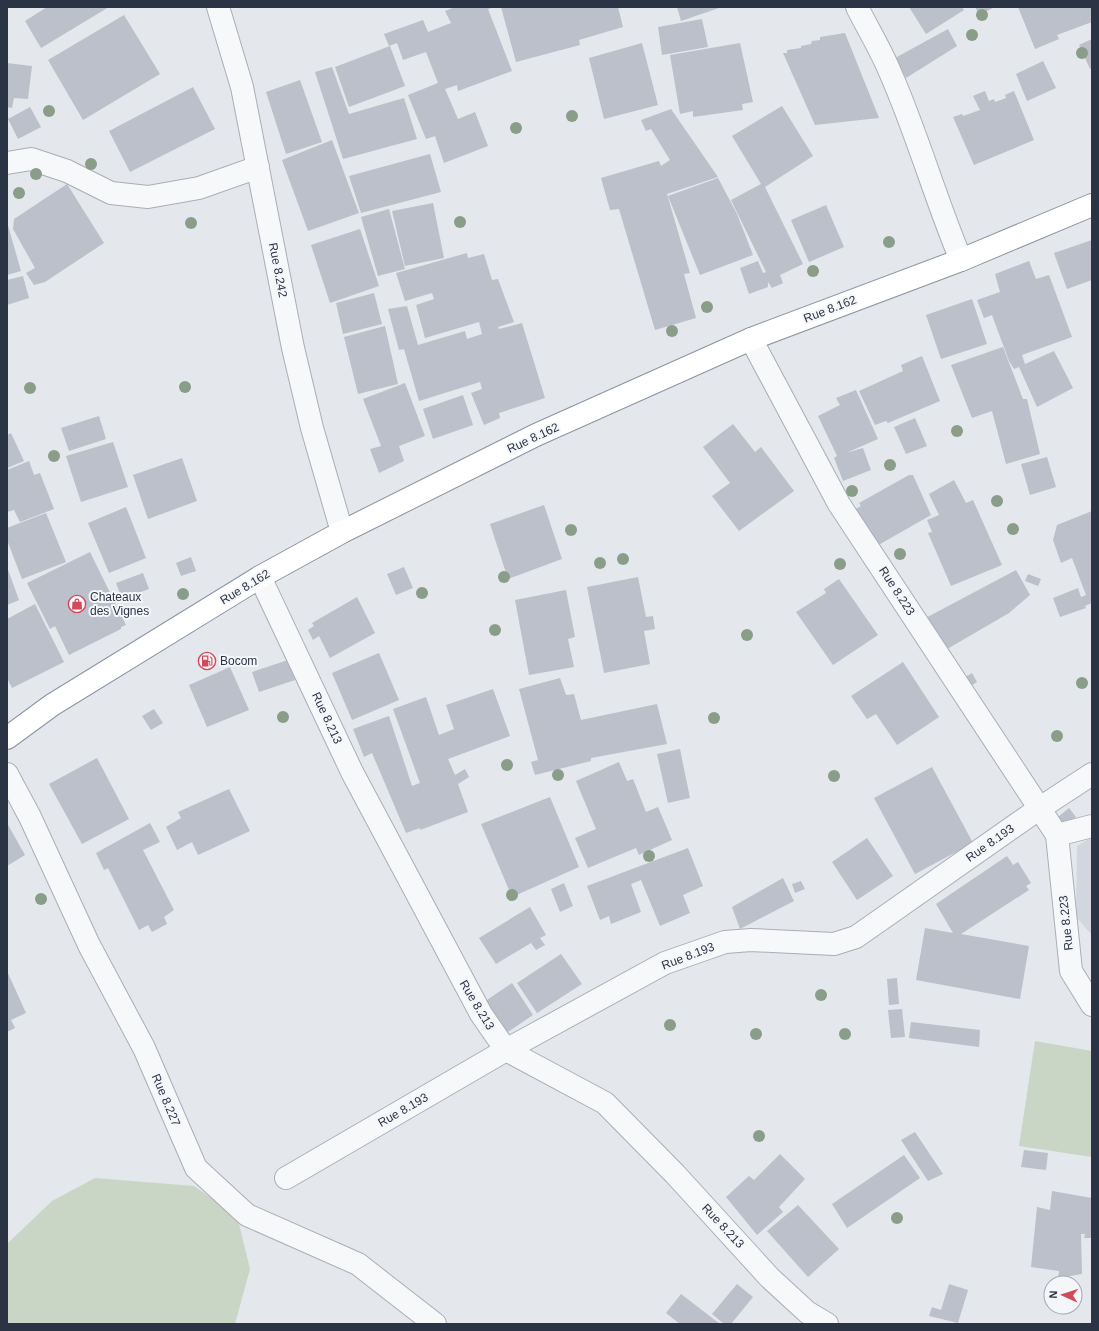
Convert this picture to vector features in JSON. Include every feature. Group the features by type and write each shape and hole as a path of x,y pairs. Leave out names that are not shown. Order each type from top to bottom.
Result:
{"highway":[{"name":"Rue 8.162","path":"7,738 52,705 260,577 342,532 536,435 751,339 961,260 1092,205"}],"street":[{"name":"Rue 8.242","path":"218,7 242,87 293,348 312,428 342,532"},
{"path":"857,7 890,72 918,142 942,214 961,260"},
{"path":"7,164 31,159 67,171 111,193 148,197 199,188 258,167"},
{"name":"Rue 8.223","path":"751,339 839,504 1057,835 1071,971 1092,1005"},
{"name":"Rue 8.213","path":"260,577 352,772 481,1014 506,1050 604,1103 675,1174 770,1278 807,1312 827,1324"},
{"name":"Rue 8.227","path":"7,774 30,817 89,945 144,1048 196,1168 247,1214 358,1264 436,1324"},
{"name":"Rue 8.193","path":"286,1178 506,1050 665,963 725,942 751,940 834,944 856,937 1040,808 1092,774"},
{"path":"1057,835 1092,826"}],"shaded area":[{"path":"1092,837 1092,935 1076,917 1077,846"}],"green space":[{"path":"1035,1041 1092,1051 1092,1157 1019,1146"},
{"path":"95,1178 194,1186 237,1216 250,1269 235,1324 7,1324 7,1244 52,1201"}],"building":[{"path":"47,7 109,7 41,48 25,21"},
{"path":"455,7 494,7 488,9 512,71 458,91 457,85 445,89 458,119 475,112 488,146 444,163 435,136 426,139 408,95 438,83 426,52 403,60 397,43 389,46 384,34 423,20 428,32 451,23 445,11"},
{"path":"501,7 618,7 623,27 579,40 580,45 516,62"},
{"path":"677,7 722,7 681,21"},
{"path":"909,7 962,7 964,10 926,34"},
{"path":"975,7 995,7 979,15"},
{"path":"1018,7 1092,7 1092,22 1057,35 1059,39 1035,49"},
{"path":"124,15 160,74 83,120 48,60"},
{"path":"702,19 708,47 662,55 658,27"},
{"path":"948,29 957,46 906,78 895,58"},
{"path":"845,33 879,118 815,125 783,53 787,53 787,50 801,48 801,46 811,44 812,41 820,40 820,37"},
{"path":"1092,39 1092,68 1090,69 1079,45"},
{"path":"642,43 658,105 604,119 589,58"},
{"path":"740,43 753,102 742,104 743,110 693,117 693,111 680,114 670,55"},
{"path":"390,46 405,86 349,107 335,67"},
{"path":"1043,61 1056,88 1027,101 1016,74"},
{"path":"7,63 32,66 28,99 14,98 12,108 7,107"},
{"path":"332,67 349,114 404,98 417,139 343,159 315,72"},
{"path":"300,80 322,142 286,154 266,92"},
{"path":"193,87 215,129 130,172 109,131"},
{"path":"985,91 989,101 994,99 995,102 1006,98 1005,95 1014,91 1034,140 974,165 953,117 962,114 963,116 980,110 973,96"},
{"path":"782,106 813,156 765,187 803,264 780,275 783,283 772,288 768,282 768,287 749,294 740,268 758,261 763,273 766,272 731,200 761,184 732,136"},
{"path":"30,107 41,127 18,139 8,119"},
{"path":"671,109 718,177 667,194 690,273 684,274 696,318 655,330 619,209 610,210 601,178 659,161 661,166 670,160 651,129 646,131 641,120"},
{"path":"332,140 359,213 308,231 282,160"},
{"path":"430,154 441,192 361,213 349,176"},
{"path":"718,178 737,214 753,255 700,275 668,196"},
{"path":"67,184 104,243 45,282 34,285 26,273 35,268 13,229 14,219"},
{"path":"433,203 444,258 405,266 392,211"},
{"path":"826,205 844,247 809,262 791,220"},
{"path":"389,209 405,269 378,276 361,217"},
{"path":"7,222 21,271 7,275"},
{"path":"360,229 379,286 330,303 311,245"},
{"path":"1092,240 1092,280 1067,289 1054,253"},
{"path":"467,253 468,258 484,254 492,280 498,279 514,322 498,327 499,329 522,323 545,398 499,413 500,418 484,425 471,393 482,389 480,382 419,401 404,349 399,350 388,309 407,306 418,345 465,331 467,339 482,334 479,322 425,338 416,305 434,299 432,293 405,301 396,273"},
{"path":"1029,261 1036,279 1049,275 1072,337 1022,355 1025,364 1054,351 1073,388 1037,407 1019,367 1014,369 1009,361 992,315 984,318 977,300 1000,292 995,274"},
{"path":"23,276 29,298 7,305 7,280"},
{"path":"374,293 382,324 343,334 336,303"},
{"path":"972,299 987,344 941,359 926,315"},
{"path":"385,326 398,384 358,394 344,337"},
{"path":"1003,347 1023,399 1027,399 1040,454 1006,464 992,411 972,418 951,365"},
{"path":"922,356 940,401 888,423 886,421 875,425 859,391 903,371 901,365"},
{"path":"405,383 425,436 399,446 404,461 379,473 370,449 381,446 363,399"},
{"path":"856,390 878,439 846,453 863,448 871,470 843,481 834,458 837,456 818,416 840,405 836,398"},
{"path":"463,395 473,425 433,439 423,409"},
{"path":"99,416 106,439 69,451 61,428"},
{"path":"915,418 927,446 906,454 894,427"},
{"path":"733,424 755,452 761,447 794,491 739,531 712,496 730,483 703,447"},
{"path":"11,433 24,461 7,468 7,435"},
{"path":"113,442 128,487 81,502 66,456"},
{"path":"1047,457 1056,487 1030,495 1021,464"},
{"path":"182,458 197,501 148,519 133,475"},
{"path":"29,461 34,475 40,473 54,509 20,522 14,510 7,512 7,470"},
{"path":"909,475 913,475 931,515 875,547 854,510 861,506 859,503"},
{"path":"954,480 966,503 973,500 1002,565 951,586 928,533 932,532 927,520 939,515 929,494"},
{"path":"544,505 562,559 508,579 490,524"},
{"path":"126,507 146,558 109,573 88,523"},
{"path":"1092,511 1092,603 1085,606 1086,608 1060,617 1053,598 1078,588 1081,597 1086,595 1072,558 1061,563 1053,540 1057,525"},
{"path":"46,513 66,562 22,579 7,540 7,528"},
{"name":"Chateaux des Vignes","path":"90,552 126,625 121,627 121,629 69,655 55,626 50,629 27,583"},
{"path":"191,557 196,571 181,576 176,563"},
{"path":"7,567 19,600 7,605"},
{"path":"404,567 413,588 396,595 387,574"},
{"path":"1016,570 1030,595 1009,613 942,652 920,621"},
{"path":"143,573 149,589 122,599 116,583"},
{"path":"1028,574 1041,579 1038,586 1025,581"},
{"path":"638,577 646,617 653,616 655,629 644,631 650,664 604,673 587,587"},
{"path":"839,579 878,635 833,665 796,612 826,593 824,589"},
{"path":"566,590 575,637 568,639 574,667 529,675 515,600"},
{"path":"357,597 375,633 330,658 319,636 313,640 308,630 314,626 312,623"},
{"path":"35,604 64,662 12,688 7,678 7,619"},
{"path":"379,653 399,700 352,720 332,673"},
{"path":"288,660 295,680 259,692 252,672"},
{"path":"903,662 939,717 897,745 876,714 867,719 851,696"},
{"path":"230,667 249,710 207,727 189,685"},
{"path":"972,673 977,682 967,688 962,679"},
{"path":"560,678 566,695 574,694 581,720 657,704 667,744 591,758 591,761 535,775 531,762 538,760 519,689"},
{"path":"493,689 510,736 448,759 455,775 465,769 469,777 458,784 468,812 420,830 420,828 406,833 372,753 364,757 353,729 389,716 412,786 420,783 393,709 426,697 439,735 454,729 446,705"},
{"path":"154,709 163,723 151,730 142,716"},
{"path":"680,749 690,798 668,803 657,754"},
{"path":"97,758 129,819 82,844 49,784"},
{"path":"619,762 627,781 633,779 646,812 658,807 672,840 639,855 636,848 588,868 575,838 596,829 576,781"},
{"path":"932,767 973,843 915,874 874,798"},
{"path":"229,789 250,831 198,855 192,842 177,850 166,827 181,818 178,812"},
{"path":"550,797 579,867 512,897 481,824"},
{"path":"1069,808 1076,817 1064,826 1058,817"},
{"path":"7,823 25,855 7,866"},
{"path":"150,823 160,842 143,850 174,910 164,917 167,924 152,932 148,925 139,930 108,868 104,870 96,853"},
{"path":"867,838 893,876 857,900 832,862"},
{"path":"688,848 703,886 683,895 690,913 660,926 641,880 631,884 641,912 611,924 609,916 600,920 587,886"},
{"path":"1007,856 1013,865 1018,862 1031,883 1026,886 1029,890 961,934 1029,946 1020,999 916,980 925,928 953,933 936,904"},
{"path":"783,878 794,901 740,929 732,907"},
{"path":"801,881 805,889 795,893 792,884"},
{"path":"564,883 573,906 560,912 551,889"},
{"path":"530,907 546,935 540,938 545,945 536,950 531,943 496,964 479,938"},
{"path":"561,954 582,984 537,1013 517,983"},
{"path":"7,971 26,1013 11,1020 15,1028 7,1032"},
{"path":"897,978 899,1004 889,1005 887,979"},
{"path":"512,983 533,1015 505,1034 484,1002"},
{"path":"902,1009 905,1037 891,1038 888,1010"},
{"path":"911,1022 980,1030 979,1047 909,1038"},
{"path":"915,1132 943,1174 928,1181 901,1140"},
{"path":"1024,1150 1048,1153 1046,1170 1021,1167"},
{"path":"780,1154 805,1179 779,1207 783,1212 757,1235 726,1197 749,1176 754,1180"},
{"path":"904,1155 920,1178 847,1228 832,1204"},
{"path":"1052,1191 1092,1198 1092,1238 1084,1238 1085,1234 1081,1234 1082,1274 1058,1275 1059,1271 1031,1267 1037,1207 1050,1210"},
{"path":"798,1205 839,1249 808,1277 767,1231"},
{"path":"737,1284 753,1297 731,1324 724,1324 712,1314"},
{"path":"949,1284 968,1290 958,1323 929,1316 932,1307 941,1310"},
{"path":"681,1294 720,1324 680,1324 666,1313"}],"place":[{"name":"Chateaux des Vignes","path":"77,604"},
{"name":"Bocom","path":"207,661"}]}
